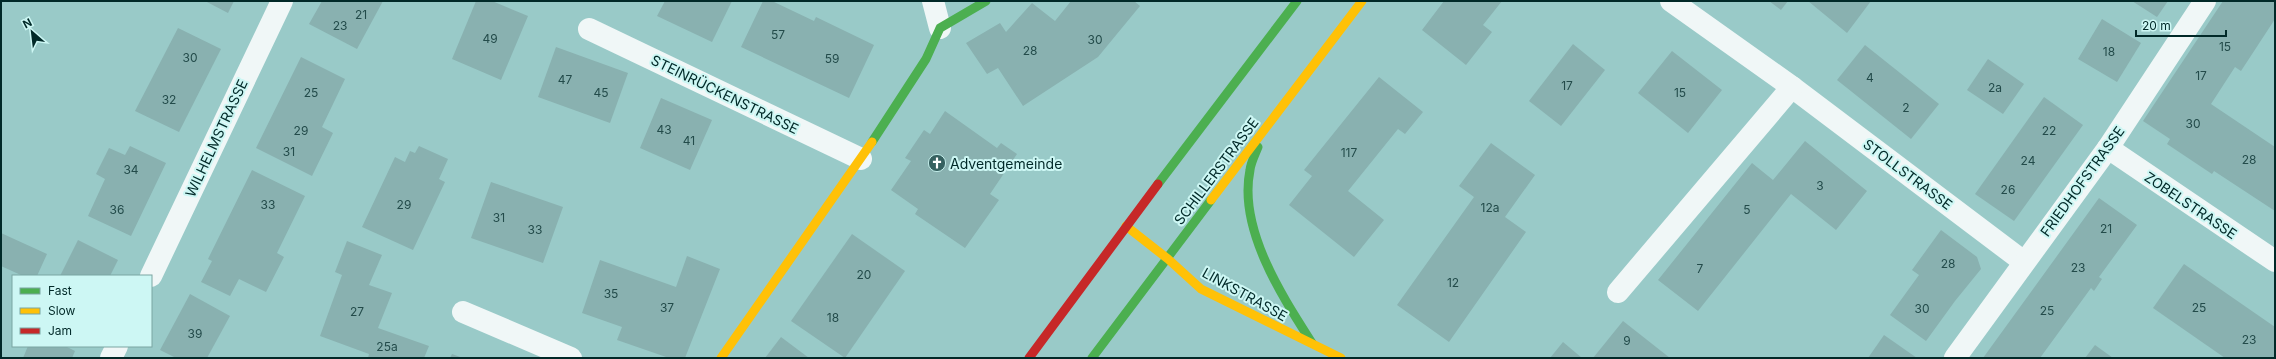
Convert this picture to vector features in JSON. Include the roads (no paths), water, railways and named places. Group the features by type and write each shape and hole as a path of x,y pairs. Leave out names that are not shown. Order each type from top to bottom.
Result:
{"street":[{"name":"WILHELMSTRASSE","path":"151,275 282,1"},
{"path":"933,1 940,28"},
{"path":"721,358 861,159 926,59 940,28 986,1"},
{"path":"1029,358 1126,226 1297,1"},
{"name":"SCHILLERSTRASSE","path":"1092,358 1362,1"},
{"name":"STOLLSTRASSE","path":"1671,1 1792,87 2024,262"},
{"name":"FRIEDHOFSTRASSE","path":"1955,358 2108,148 2205,1"},
{"name":"STEINRÜCKENSTRASSE","path":"589,29 861,159"},
{"path":"1618,292 1792,87"},
{"path":"1263,131 1249,175 1249,208 1262,252 1274,280 1312,343"},
{"name":"ZOBELSTRASSE","path":"2108,148 2275,261"},
{"name":"LINKSTRASSE","path":"1126,226 1168,259 1201,289 1275,328 1312,343 1342,358"},
{"path":"463,312 571,358"},
{"path":"112,358 117,347"}],"place":[{"name":"Adventgemeinde","path":"937,163"}]}
